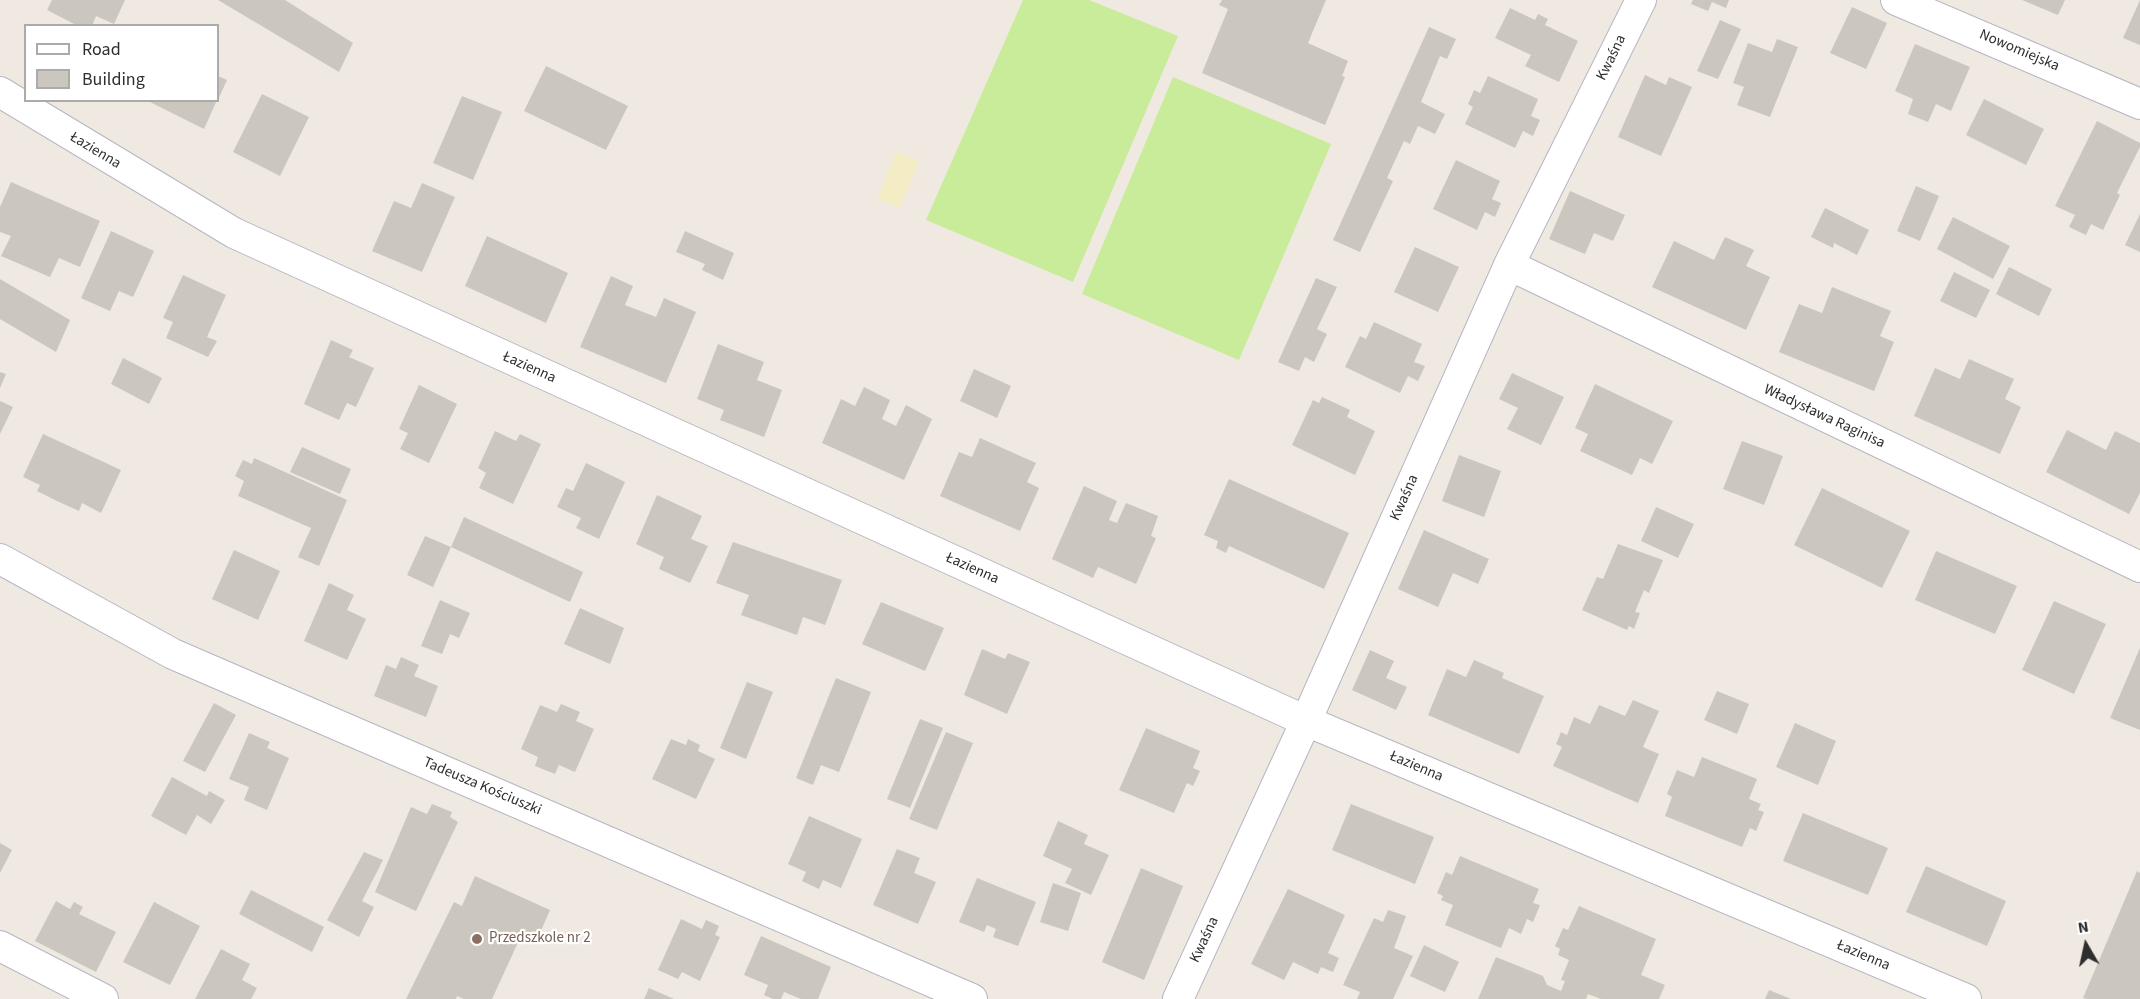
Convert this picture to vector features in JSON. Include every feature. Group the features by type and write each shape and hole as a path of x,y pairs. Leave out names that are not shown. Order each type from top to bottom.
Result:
{"street":[{"name":"Kwaśna","path":"1178,999 1306,721 1509,265 1641,0"},
{"name":"Nowomiejska","path":"1896,0 2140,104"},
{"name":"Łazienna","path":"0,92 234,233 1306,721 1966,999"},
{"name":"Władysława Raginisa","path":"1509,265 2140,567"},
{"name":"Tadeusza Kościuszki","path":"0,559 174,654 972,999"},
{"path":"0,946 103,999"}],"sand":[{"path":"896,152 919,161 900,208 877,199"}],"green space":[{"path":"1023,0 1089,0 1178,36 1073,282 926,220"},
{"path":"1173,77 1331,144 1239,360 1082,294"}],"building":[{"path":"52,0 125,0 114,24 96,16 93,24 74,24 47,10"},
{"path":"218,0 285,0 353,43 339,72"},
{"path":"1222,0 1326,0 1308,43 1348,61 1342,76 1345,77 1325,125 1202,73 1228,9 1219,5"},
{"path":"1693,0 1729,0 1726,8 1712,2 1708,11 1691,4"},
{"path":"2022,0 2065,0 2058,15"},
{"path":"2140,0 2140,45 2123,38"},
{"path":"1852,7 1887,23 1866,69 1830,53"},
{"path":"1510,8 1535,20 1538,14 1548,19 1545,25 1578,41 1559,82 1525,66 1531,55 1495,38"},
{"path":"1720,20 1741,29 1718,79 1697,71"},
{"path":"1429,27 1456,39 1447,59 1440,56 1421,102 1445,114 1435,134 1418,126 1410,144 1404,141 1387,178 1393,181 1360,252 1333,240"},
{"path":"1777,39 1798,47 1770,117 1737,105 1744,87 1733,83 1748,43 1772,52"},
{"path":"1915,44 1970,67 1951,111 1936,104 1928,122 1908,114 1913,99 1895,91"},
{"path":"546,66 628,106 606,150 524,111"},
{"path":"1645,75 1666,85 1669,77 1692,87 1661,156 1618,137"},
{"path":"219,76 227,80 219,98"},
{"path":"1488,76 1538,99 1531,116 1540,120 1533,136 1523,131 1515,148 1465,124 1473,107 1468,104 1474,90 1480,93"},
{"path":"262,94 309,117 280,176 233,152"},
{"path":"462,96 502,112 473,180 433,163"},
{"path":"1984,99 2044,129 2026,165 1966,135"},
{"path":"150,102 216,102 204,129"},
{"path":"2097,121 2140,143 2140,147 2117,193 2120,195 2103,230 2091,224 2086,235 2069,227 2075,215 2055,206"},
{"path":"1456,160 1500,181 1492,199 1501,203 1495,217 1485,212 1477,230 1433,209"},
{"path":"11,182 100,221 80,267 59,258 50,277 1,256 11,236 0,232 0,207"},
{"path":"422,183 455,197 422,272 372,251 394,201 411,208"},
{"path":"1916,186 1939,196 1920,241 1897,231"},
{"path":"1570,191 1625,215 1613,241 1594,233 1585,254 1549,239"},
{"path":"1825,208 1869,230 1857,255 1834,243 1833,248 1811,237"},
{"path":"2140,214 2140,252 2125,245"},
{"path":"1953,217 2010,246 1993,279 1937,249"},
{"path":"111,231 154,251 133,297 119,291 110,311 81,298"},
{"path":"685,231 734,253 723,280 702,270 705,264 676,252"},
{"path":"487,236 568,273 546,323 465,286"},
{"path":"1725,237 1754,250 1746,266 1770,277 1746,330 1652,287 1674,241 1714,260"},
{"path":"1415,247 1459,267 1438,312 1394,292"},
{"path":"2009,267 2052,289 2039,316 1996,294"},
{"path":"1954,272 1990,290 1976,318 1940,301"},
{"path":"183,275 226,295 207,337 217,341 208,357 166,338 173,322 163,318"},
{"path":"611,276 633,286 625,305 656,317 664,298 696,312 666,383 580,347"},
{"path":"1316,278 1337,287 1317,329 1327,334 1314,362 1305,357 1299,371 1278,362"},
{"path":"0,279 70,320 56,352 0,319"},
{"path":"1832,287 1891,311 1880,336 1894,342 1874,391 1779,352 1799,304 1822,313"},
{"path":"1374,322 1422,344 1414,362 1425,366 1418,381 1408,376 1400,393 1345,367 1360,336 1366,339"},
{"path":"331,340 353,350 349,357 374,368 356,407 347,403 339,420 304,404"},
{"path":"718,344 764,362 757,380 782,390 764,437 720,420 724,410 697,399"},
{"path":"123,358 162,378 149,404 111,384"},
{"path":"1969,359 2014,379 2005,399 2021,407 2000,454 1914,416 1935,368 1960,379"},
{"path":"974,369 1011,386 997,418 960,401"},
{"path":"0,372 6,374 0,388"},
{"path":"1512,373 1564,397 1541,445 1507,429 1518,408 1499,399"},
{"path":"1595,384 1673,421 1652,464 1640,458 1632,475 1580,451 1588,434 1575,428"},
{"path":"419,385 457,404 429,463 400,449 408,433 399,429"},
{"path":"864,387 890,400 882,419 896,426 906,405 932,419 904,480 822,443 841,399 855,406"},
{"path":"1322,397 1350,410 1347,417 1375,431 1355,475 1292,445 1313,400 1319,403"},
{"path":"0,401 13,407 0,434"},
{"path":"2067,430 2106,450 2115,431 2140,443 2140,493 2129,514 2046,472"},
{"path":"495,431 516,441 520,434 541,444 513,504 479,488 486,473 478,468"},
{"path":"43,434 121,470 101,513 82,503 79,511 57,501 37,491 40,485 23,477"},
{"path":"980,438 1036,463 1027,482 1039,488 1020,531 940,496 959,452 972,457"},
{"path":"1742,441 1783,456 1764,505 1723,489"},
{"path":"302,447 351,469 340,494 290,472"},
{"path":"1459,455 1501,471 1484,517 1442,501"},
{"path":"254,458 347,500 319,566 298,557 311,528 238,496 244,481 235,476 243,460 252,464"},
{"path":"586,463 625,482 599,539 576,528 581,518 557,507 566,488 573,491"},
{"path":"1229,479 1349,533 1324,589 1229,546 1226,553 1216,548 1218,541 1204,535"},
{"path":"1084,486 1117,501 1109,520 1117,523 1126,503 1158,516 1151,536 1156,538 1136,584 1098,567 1093,578 1052,559"},
{"path":"1822,488 1910,531 1882,588 1794,545"},
{"path":"657,495 702,516 691,539 708,546 690,583 659,569 664,557 636,544"},
{"path":"1656,507 1694,524 1678,558 1641,541"},
{"path":"464,517 583,572 570,602 451,547"},
{"path":"1424,530 1489,559 1478,584 1453,573 1438,607 1398,589"},
{"path":"425,536 451,547 433,587 407,575"},
{"path":"733,542 842,580 825,625 803,617 797,635 741,615 749,595 716,583"},
{"path":"1618,544 1663,560 1649,593 1644,590 1635,612 1640,613 1634,629 1629,626 1627,630 1582,610 1597,577 1603,579"},
{"path":"234,550 280,571 258,620 212,599"},
{"path":"1936,551 2017,586 1995,634 1915,600"},
{"path":"329,583 354,595 347,610 366,619 347,660 304,641"},
{"path":"440,600 470,613 459,638 450,634 442,654 421,646"},
{"path":"2054,601 2106,624 2074,694 2022,670"},
{"path":"881,602 944,628 925,671 862,644"},
{"path":"580,608 624,628 610,664 564,644"},
{"path":"2140,648 2140,730 2110,718"},
{"path":"982,649 1005,659 1008,653 1030,662 1007,714 964,695"},
{"path":"1370,650 1394,661 1386,678 1407,687 1396,710 1352,690"},
{"path":"401,657 419,665 414,676 438,686 426,717 374,696 386,665 396,669"},
{"path":"1474,660 1504,673 1502,678 1544,696 1519,754 1428,715 1447,669 1466,677"},
{"path":"836,678 871,692 839,772 821,765 813,785 796,778"},
{"path":"747,682 773,692 746,759 720,748"},
{"path":"1717,691 1749,704 1737,734 1704,720"},
{"path":"1633,700 1659,711 1643,747 1659,754 1638,803 1553,766 1562,747 1556,744 1561,732 1567,735 1574,717 1590,724 1599,705 1625,716"},
{"path":"214,703 236,715 205,772 183,761"},
{"path":"561,704 580,712 576,721 594,729 575,772 559,765 555,774 535,766 538,757 521,749 540,705 557,712"},
{"path":"920,719 943,728 910,808 887,799"},
{"path":"1795,723 1836,741 1818,785 1776,767"},
{"path":"1146,728 1200,751 1193,768 1200,771 1193,786 1187,783 1174,813 1119,790"},
{"path":"946,732 973,743 937,830 909,819"},
{"path":"249,733 270,742 267,748 289,758 267,810 244,800 249,787 229,779"},
{"path":"671,739 686,745 688,739 700,745 698,751 715,759 696,799 652,779"},
{"path":"1702,757 1757,779 1749,799 1761,804 1758,810 1764,812 1756,831 1750,828 1742,847 1665,816 1672,797 1667,794 1677,770 1694,777"},
{"path":"172,777 207,796 209,791 225,800 211,824 197,815 186,835 151,816"},
{"path":"432,804 452,812 450,817 458,822 416,911 375,892 411,807 427,814"},
{"path":"1351,804 1434,837 1415,884 1332,850"},
{"path":"1803,813 1888,848 1868,895 1783,861"},
{"path":"809,816 862,839 841,888 823,880 819,889 802,881 806,872 788,864"},
{"path":"1058,821 1088,835 1084,844 1109,855 1091,895 1065,883 1072,869 1043,856"},
{"path":"0,843 12,850 0,873"},
{"path":"897,849 920,858 914,873 936,882 918,924 873,905"},
{"path":"364,852 383,860 362,901 374,907 359,937 327,920"},
{"path":"1460,856 1539,889 1533,903 1540,905 1533,922 1527,919 1521,934 1509,928 1501,948 1445,925 1453,905 1441,900 1443,896 1437,893 1446,872 1452,875"},
{"path":"1926,866 2006,901 1987,946 1906,912"},
{"path":"1141,868 1183,886 1144,980 1102,962"},
{"path":"2137,871 2140,873 2140,999 2083,998"},
{"name":"Przedszkole nr 2","path":"475,876 550,910 536,942 521,936 492,999 464,999 457,996 456,999 406,999 454,902 462,906"},
{"path":"977,878 1036,902 1018,946 993,937 996,929 987,925 984,932 959,922"},
{"path":"1053,883 1081,893 1068,931 1040,922"},
{"path":"1288,889 1345,915 1328,953 1339,958 1333,972 1321,967 1318,974 1293,962 1284,980 1251,964"},
{"path":"251,890 324,927 312,952 239,914"},
{"path":"56,901 70,909 74,902 83,907 79,914 116,932 96,972 35,941"},
{"path":"154,902 200,926 170,985 123,962"},
{"path":"1579,906 1656,939 1641,975 1665,985 1659,999 1601,999 1588,994 1586,999 1478,999 1496,957 1543,976 1547,985 1561,991 1565,981 1561,980 1569,960 1558,955 1560,949 1555,946 1563,928 1568,930"},
{"path":"1388,910 1406,916 1394,948 1413,956 1393,999 1357,999 1360,992 1343,985 1374,918 1383,922"},
{"path":"681,919 702,929 706,920 719,926 715,935 720,937 700,981 682,972 678,979 658,970"},
{"path":"761,936 831,967 818,999 801,999 784,992 781,999 773,999 764,995 768,985 744,975"},
{"path":"1424,945 1459,962 1445,992 1410,976"},
{"path":"221,949 250,964 242,980 257,988 251,999 195,999"},
{"path":"649,988 674,999 644,999"},
{"path":"1769,990 1791,999 1765,999"}],"place":[{"name":"Przedszkole nr 2","path":"477,939"}]}
